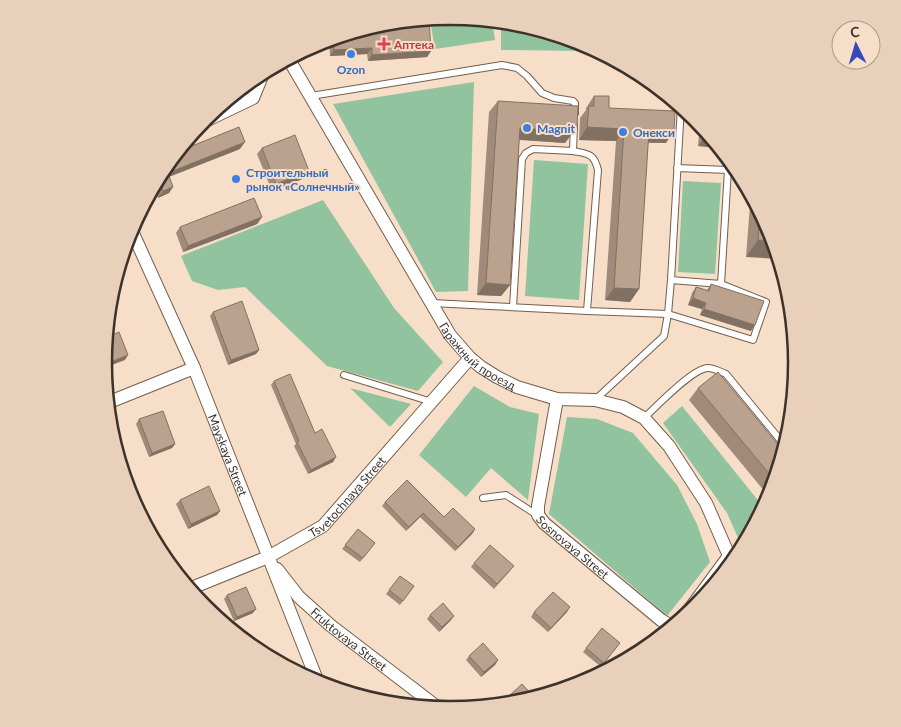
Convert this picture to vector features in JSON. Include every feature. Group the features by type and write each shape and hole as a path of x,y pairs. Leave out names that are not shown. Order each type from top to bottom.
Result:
{"street":[{"name":"Гаражный проезд","path":"292,65 450,335 470,358 517,387 557,399 595,400 623,407 644,418 669,446 706,503 729,557"},
{"path":"224,112 253,98 258,85"},
{"name":"Mayskaya Street","path":"136,240 194,368 314,673"},
{"name":"Tsvetochnaya Street","path":"195,586 268,557 323,526 470,358"},
{"path":"114,400 194,368"},
{"name":"Sosnovaya Street","path":"557,399 538,515 544,523 667,624"},
{"name":"Fruktovaya Street","path":"268,557 299,597 330,625 429,701"}],"lane":[{"path":"311,96 502,65 516,68 527,76 542,93 575,103 573,151"},
{"path":"595,400 664,336 671,280 681,115"},
{"path":"514,307 522,159 533,148 590,154 596,160 598,170 587,311"},
{"path":"678,168 728,170 721,284"},
{"path":"432,303 668,314 753,340 766,302 721,284 671,280"},
{"path":"644,418 692,374 707,368 713,368 726,374 780,439"},
{"path":"344,375 433,402"},
{"path":"483,498 506,495 538,515"}],"green space":[{"path":"450,25 493,28 495,40 435,49 431,26"},
{"path":"501,29 538,37 580,51 501,50"},
{"path":"474,82 468,291 436,292 333,104"},
{"path":"534,160 588,164 579,300 525,296"},
{"path":"683,181 721,183 715,274 678,272"},
{"path":"323,200 394,308 443,362 418,391 327,366 245,287 218,290 192,281 181,256"},
{"path":"474,386 510,407 539,414 528,500 491,468 466,497 419,455"},
{"path":"350,388 411,404 390,427"},
{"path":"682,406 759,502 739,541 727,513 663,423"},
{"path":"567,417 597,419 633,433 677,485 697,524 710,562 667,616 549,514"}],"building":[{"path":"429,26 431,51 372,55 372,48 334,50 334,46 363,37 406,28"},
{"path":"594,96 609,96 609,108 675,111 674,131 649,130 639,289 614,288 624,129 587,127 589,106 594,106"},
{"path":"498,101 578,106 577,127 574,127 574,132 520,128 510,285 486,283"},
{"path":"239,127 245,142 171,172 191,146"},
{"path":"295,135 309,171 276,184 262,148"},
{"path":"169,175 173,187 163,191 161,187"},
{"path":"254,198 262,217 188,246 180,227"},
{"path":"759,225 765,240 758,240"},
{"path":"711,284 764,301 755,325 704,309 706,303 693,298 696,287 709,291"},
{"path":"242,301 259,350 231,360 213,312"},
{"path":"119,332 128,355 112,361 113,341 114,334"},
{"path":"718,372 778,445 770,475 698,388"},
{"path":"290,374 315,433 322,429 336,457 311,470 297,442 299,441 274,381"},
{"path":"163,411 175,444 152,453 139,419"},
{"path":"407,480 444,517 453,508 475,529 458,547 423,513 409,527 385,502"},
{"path":"209,486 220,511 191,524 180,500"},
{"path":"358,529 375,543 363,558 345,545"},
{"path":"490,545 514,566 497,584 474,563"},
{"path":"400,576 414,586 403,601 389,590"},
{"path":"246,587 256,609 237,617 227,595"},
{"path":"553,592 570,607 551,628 534,612"},
{"path":"443,603 454,616 442,627 430,615"},
{"path":"602,628 620,643 604,663 586,648"},
{"path":"483,643 498,660 484,672 469,656"},
{"path":"522,684 529,692 511,696 510,695"}],"place":[{"name":"Аптека","path":"384,44"},
{"name":"Ozon","path":"351,54"},
{"name":"Magnit","path":"527,128"},
{"name":"Онекси","path":"623,132"},
{"name":"Строительный рынок «Солнечный»","path":"236,179"}]}
